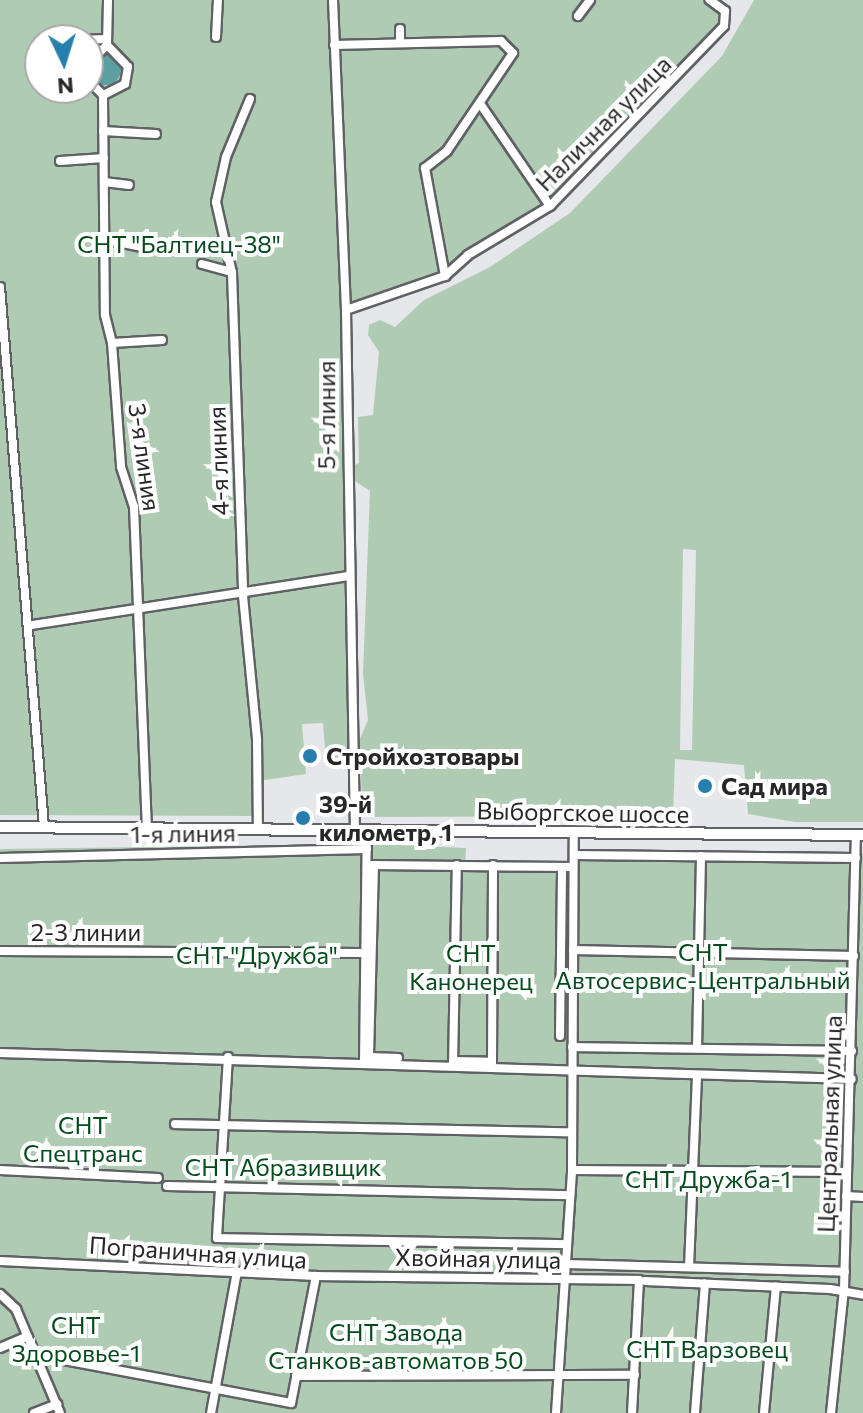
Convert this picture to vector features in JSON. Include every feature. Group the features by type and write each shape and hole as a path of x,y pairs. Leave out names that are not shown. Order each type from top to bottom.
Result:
{"main road":[{"path":"0,827 367,830"},
{"name":"Выборгское шоссе","path":"367,830 860,835"}],"street":[{"path":"104,45 107,42 108,0"},
{"path":"216,37 218,0"},
{"name":"5-я линия","path":"333,0 346,310 355,829"},
{"path":"578,16 590,0"},
{"name":"Наличная улица","path":"346,310 445,276 468,255 550,206 719,32 728,20 717,3"},
{"path":"400,29 400,43"},
{"path":"334,45 501,41 513,53 481,105 447,151 425,168 445,276"},
{"path":"104,42 128,67 125,84 104,94"},
{"name":"4-я линия","path":"250,99 226,157 216,202 232,272 243,596 257,740 258,829"},
{"name":"3-я линия","path":"103,104 105,315 112,343 121,467 134,507 147,827"},
{"path":"481,105 550,206"},
{"path":"103,131 156,134"},
{"path":"60,161 104,158"},
{"path":"104,182 129,185"},
{"path":"103,239 152,249"},
{"path":"202,264 232,272"},
{"path":"0,287 32,625 44,827"},
{"path":"112,343 162,340"},
{"path":"32,625 243,596 349,576"},
{"path":"367,830 371,865 369,1057 398,1058"},
{"path":"556,1413 572,1170 574,832"},
{"name":"Центральная улица","path":"831,1413 845,1272 852,1051 858,987 854,956 860,890 856,858 860,835"},
{"name":"1-я линия","path":"0,858 367,849"},
{"path":"574,855 856,858"},
{"path":"697,1048 701,856"},
{"path":"371,865 573,867"},
{"path":"364,1063 363,953 371,865"},
{"path":"453,1064 457,865"},
{"path":"453,1064 492,1062 493,865"},
{"path":"560,1036 562,867"},
{"path":"573,950 854,956"},
{"name":"2-3 линии","path":"0,951 363,953"},
{"path":"572,1047 852,1051"},
{"path":"0,1053 228,1057 852,1079"},
{"path":"228,1057 217,1238 567,1244"},
{"path":"689,1267 697,1075"},
{"path":"852,1092 863,1094"},
{"path":"175,1124 572,1132"},
{"path":"0,1170 158,1178"},
{"path":"572,1170 847,1172"},
{"path":"167,1186 570,1195"},
{"path":"846,1196 863,1197"},
{"name":"Пограничная улица","path":"0,1261 316,1276 296,1376 284,1413"},
{"path":"566,1264 845,1272"},
{"path":"211,1413 237,1271"},
{"name":"Хвойная улица","path":"316,1276 642,1281 844,1290"},
{"path":"632,1413 642,1281"},
{"path":"695,1413 705,1283"},
{"path":"764,1413 776,1287"},
{"path":"844,1290 863,1295"},
{"path":"0,1294 16,1309 58,1409 34,1413"},
{"path":"0,1348 28,1336"},
{"path":"36,1355 289,1403"},
{"path":"296,1376 635,1375"}],"green space":[{"name":"СНТ \"Балтиец-38\"","path":"0,0 710,0 728,20 550,206 466,255 445,276 346,310 353,758 326,760 323,723 302,724 306,774 258,781 258,816 0,815"},
{"path":"754,0 863,0 863,822 795,822 748,814 744,765 675,759 673,816 363,817 359,741 368,720 363,674 370,491 355,481 355,465 359,463 358,417 373,415 379,352 368,335 369,325 380,320 395,327 424,300 490,267 570,213 722,56","holes":["683,549 696,550 692,750 680,750"]},
{"path":"377,844 466,848 465,865 572,868 573,857 858,858 863,853 863,1413 0,1413 0,849"}],"water":[{"path":"104,53 111,54 120,63 120,75 111,84 104,85"}],"place":[{"name":"Стройхозтовары","path":"310,756"},
{"name":"Сад мира","path":"705,786"},
{"name":"39-й километр, 1","path":"303,818"}],"park label":[{"name":"СНТ \"Дружба\"","path":"257,955"},
{"name":"СНТ Автосервис-Центральный","path":"703,966"},
{"name":"СНТ Канонерец","path":"471,967"},
{"name":"СНТ Спецтранс","path":"83,1139"},
{"name":"СНТ Абразивщик","path":"283,1167"},
{"name":"СНТ Дружба-1","path":"708,1179"},
{"name":"СНТ Здоровье-1","path":"76,1339"},
{"name":"СНТ Завода Станков-автоматов 50","path":"396,1346"},
{"name":"СНТ Варзовец","path":"707,1349"}]}
